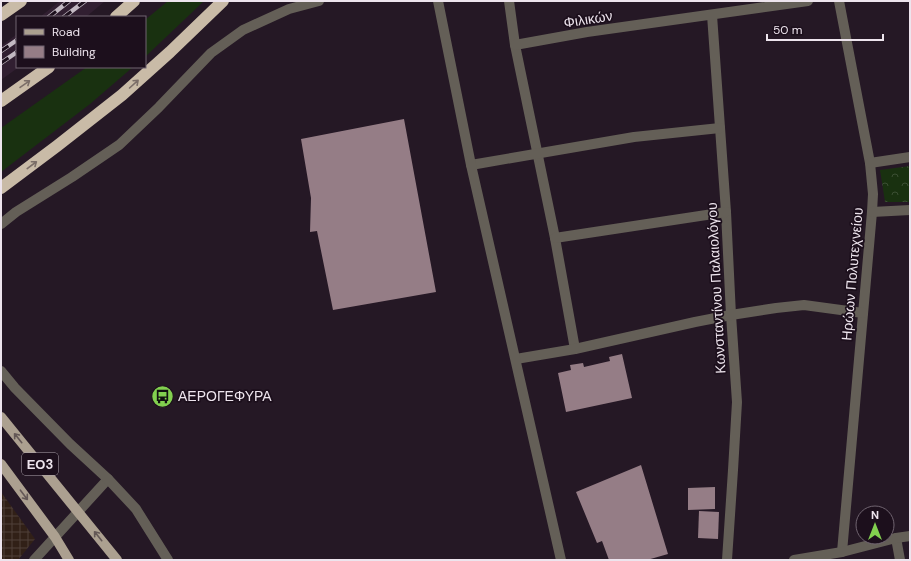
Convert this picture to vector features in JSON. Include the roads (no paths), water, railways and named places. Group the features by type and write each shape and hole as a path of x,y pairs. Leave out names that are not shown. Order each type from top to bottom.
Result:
{"highway":[{"path":"1,15 20,1"},
{"path":"117,16 134,1"},
{"path":"1,188 122,94 170,52 223,1"},
{"path":"1,101 48,68"}],"main road":[{"name":"ΕΟ3","path":"1,417 117,560"},
{"name":"ΕΟ3","path":"1,464 55,537 69,560"}],"street":[{"path":"1,224 16,212 119,145 159,107 211,53 243,30 289,9 319,1"},
{"path":"438,1 471,165 561,560"},
{"path":"509,1 515,46 555,238 575,349"},
{"name":"Φιλικών","path":"515,46 587,32 808,1"},
{"name":"Ηρώων Πολυτεχνείου","path":"839,1 870,163 873,194 842,552"},
{"name":"Κωνσταντίνου Παλαιολόγου","path":"712,15 726,212 737,402 727,560"},
{"path":"471,165 634,137 720,128"},
{"path":"870,163 910,157"},
{"path":"872,212 910,210"},
{"path":"555,238 726,212"},
{"path":"516,359 575,349 731,315 776,308 804,305 863,313"},
{"path":"1,371 20,394 70,444 108,479 136,509 168,560"},
{"path":"34,560 108,479"},
{"path":"794,560 842,552 896,538 910,536"},
{"path":"896,538 900,560"}],"railway":[{"path":"50,16 69,1"},
{"path":"65,16 85,1"},
{"path":"1,51 16,41"},
{"path":"1,63 16,53"}],"place":[{"name":"ΑΕΡΟΓΕΦΥΡΑ","path":"163,396"}]}
